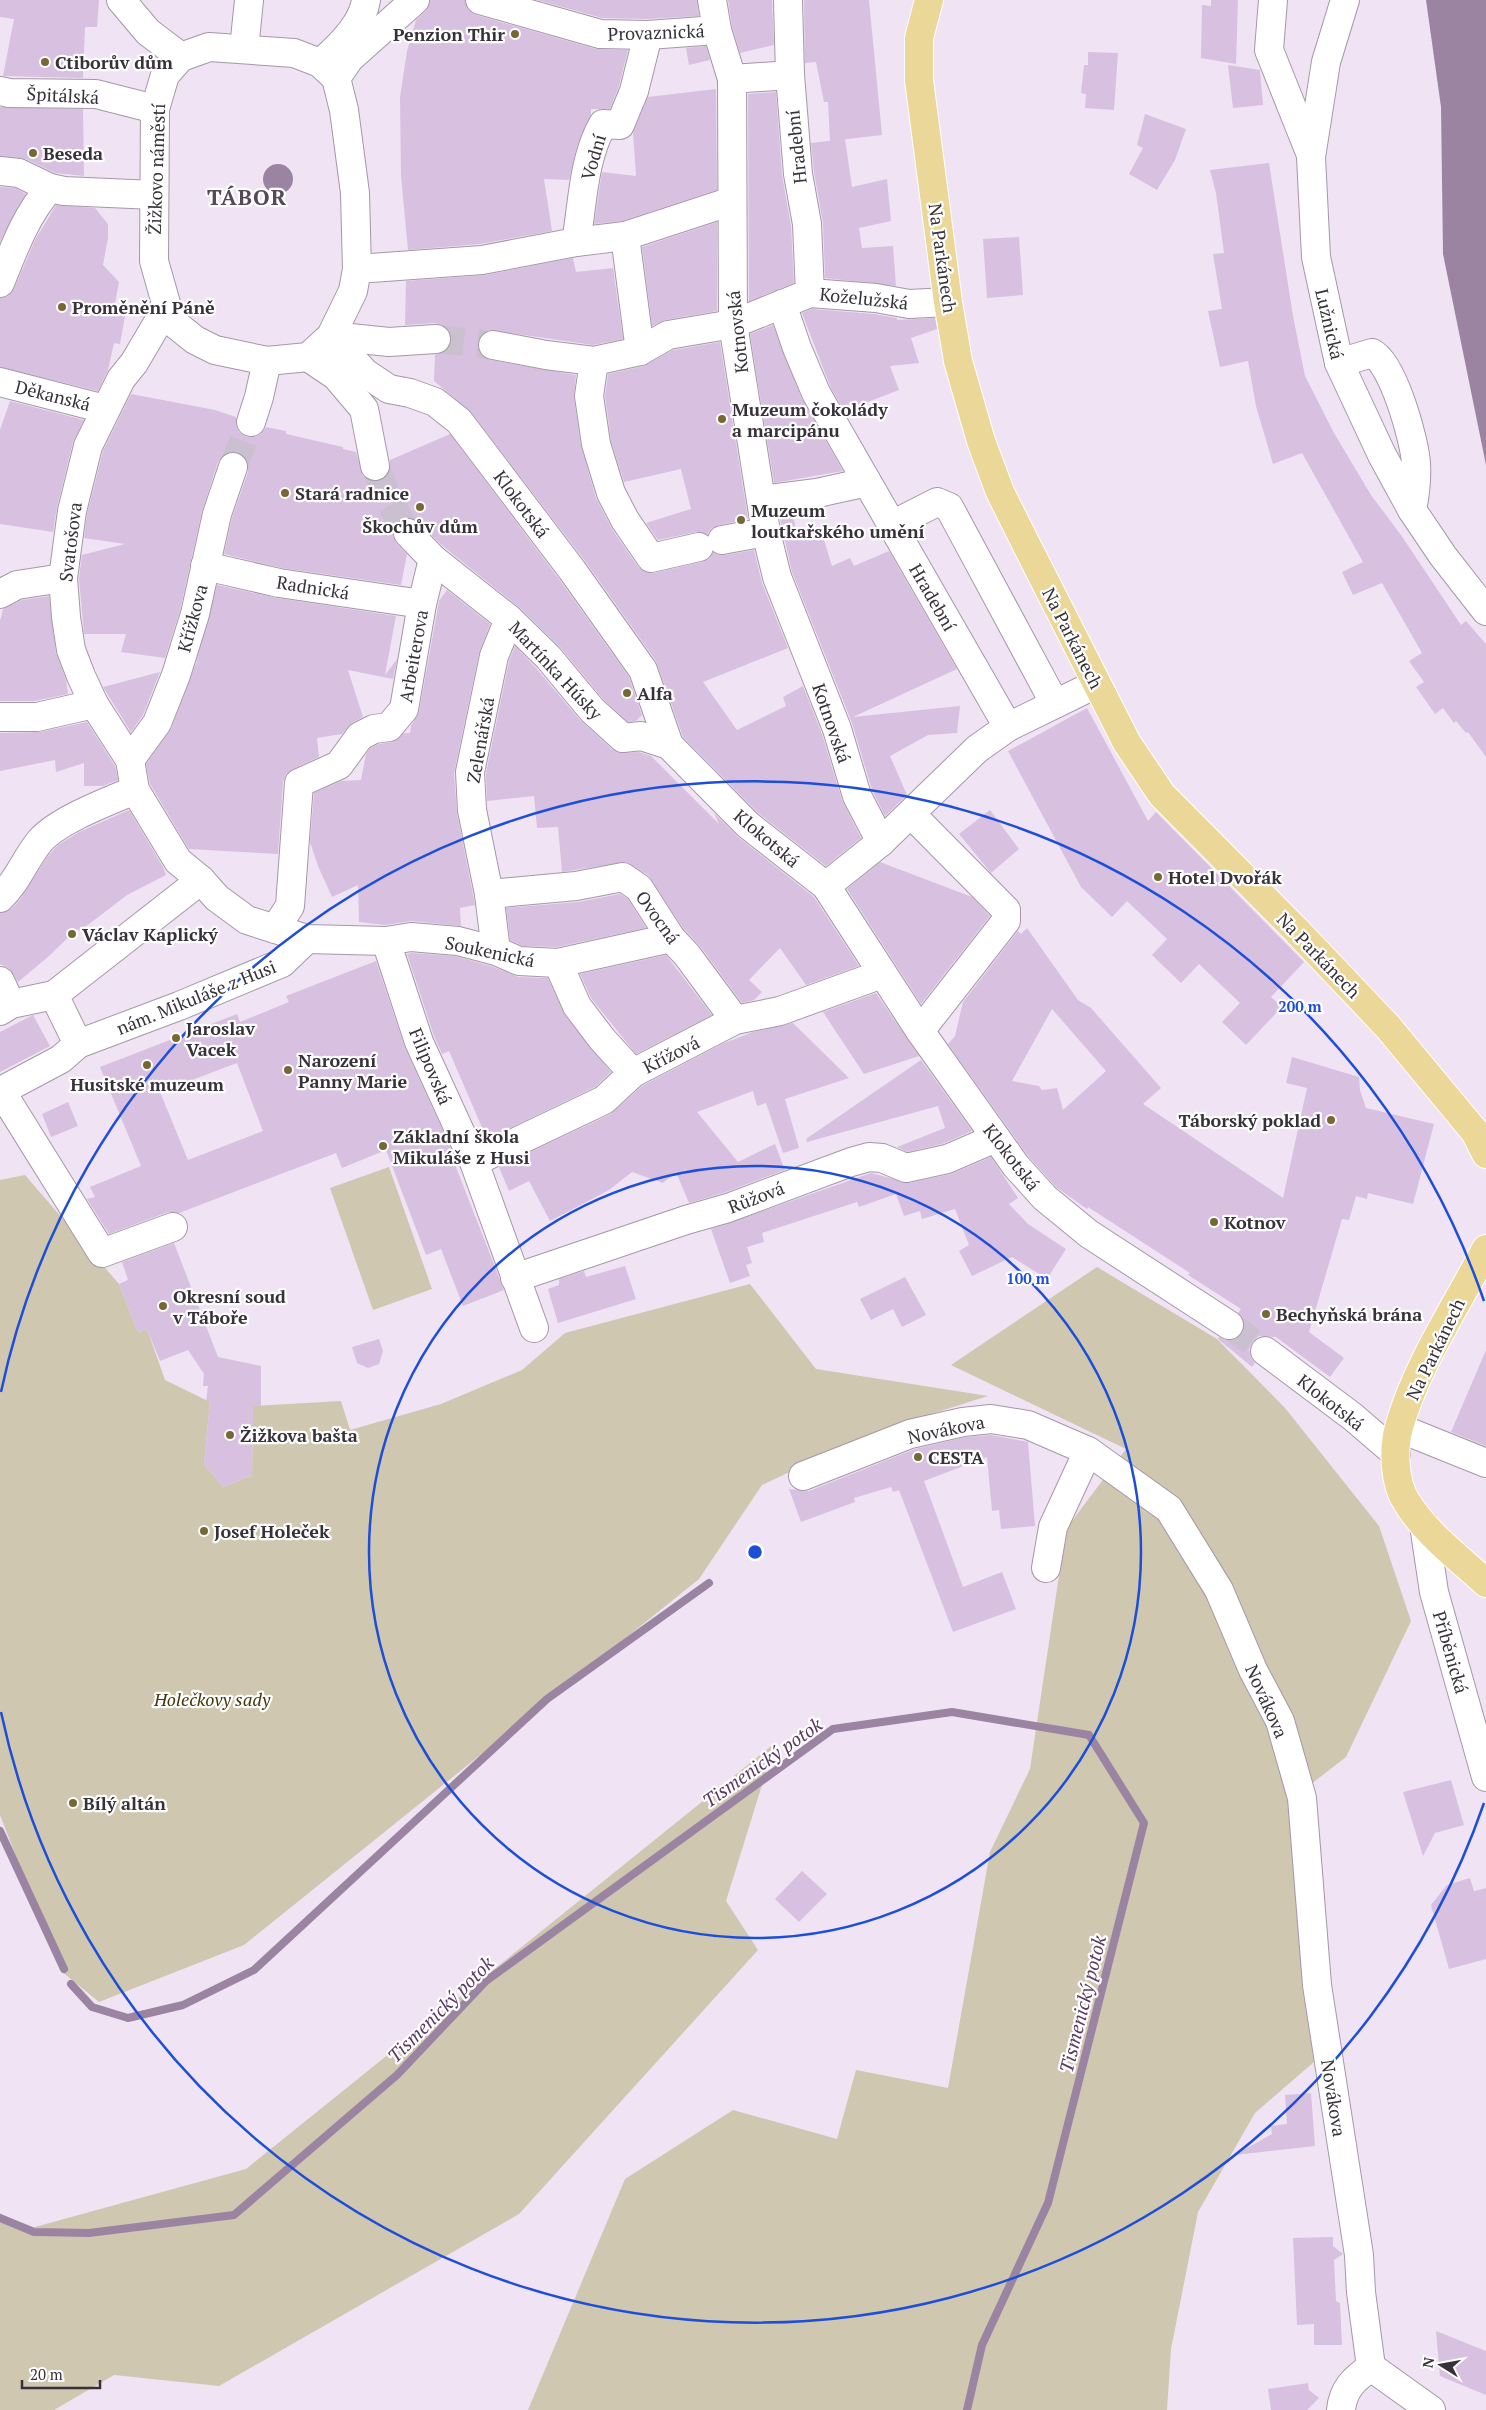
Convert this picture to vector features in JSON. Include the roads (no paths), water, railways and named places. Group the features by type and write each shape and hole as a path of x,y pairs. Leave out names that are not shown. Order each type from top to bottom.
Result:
{"main road":[{"name":"Na Parkánech","path":"928,0 919,38 919,80 948,302 958,361 981,441 1000,492 1127,743 1162,795 1296,930 1388,1027 1476,1132 1486,1154"},
{"name":"Na Parkánech","path":"1398,1441 1416,1380 1486,1249"},
{"path":"1398,1441 1401,1492 1406,1502 1424,1525 1486,1583"}],"street":[{"path":"121,0 148,32 181,57"},
{"path":"244,50 249,0"},
{"path":"366,0 365,9 343,42 328,71 344,110 355,192 357,269 353,291 331,336 308,357 336,376 364,409 375,466"},
{"path":"328,71 350,58 415,0"},
{"name":"Provaznická","path":"480,0 600,34 648,35 717,30"},
{"name":"Kotnovská","path":"712,0 717,30 732,79 733,324 766,532 776,577 837,729 857,796 881,842"},
{"name":"Hradební","path":"788,0 790,74 798,174 807,224 810,292"},
{"path":"1253,0 1256,30 1260,45 1269,50"},
{"path":"1273,0 1269,50 1311,157"},
{"name":"Lužnická","path":"1345,0 1326,62 1311,157 1316,257 1339,363 1382,455 1412,510 1443,556 1486,611"},
{"name":"Vodní","path":"576,242 594,139 603,124 620,125 634,91 648,35"},
{"name":"Žižkovo náměstí","path":"308,357 267,361 215,350 195,340 175,324 167,307 154,261 155,108 165,75 181,57 209,47 294,53 328,71"},
{"path":"732,79 790,74"},
{"name":"Špitálská","path":"0,90 9,93 96,94 155,108"},
{"path":"0,171 19,173 50,188 64,191 154,195"},
{"path":"0,283 24,224 35,205 50,188"},
{"path":"357,269 482,260 576,242 625,236 732,201"},
{"path":"625,236 640,352"},
{"name":"Koželužská","path":"493,344 546,355 594,361 640,352 668,335 733,324 810,292 876,298 909,304 948,302"},
{"name":"Hradební","path":"782,304 797,348 816,393 1008,727"},
{"name":"Svatošova","path":"167,307 134,363 120,379 88,446 72,511 63,578 66,617 72,650 94,704 130,760 135,790 178,861"},
{"path":"331,336 389,342 436,339"},
{"name":"Klokotská","path":"331,336 365,373 389,389 410,393 435,402 459,421 572,570 643,670 669,744 748,825 826,886 920,1031 1016,1166 1045,1198 1089,1234 1228,1325"},
{"path":"1339,363 1372,352 1380,357 1387,367 1402,405 1416,462 1416,490 1412,510"},
{"path":"251,422 267,361"},
{"path":"594,361 589,396 596,444 611,492 625,520 651,558 766,532"},
{"name":"Děkanská","path":"0,382 105,408"},
{"name":"Křížkova","path":"130,760 157,723 196,614 217,514 233,467"},
{"path":"761,500 816,493 867,482"},
{"path":"892,525 937,502 949,507 1055,704"},
{"name":"Martínka Húsky","path":"408,533 433,559 509,619 548,657 592,710 623,738 641,736 669,744"},
{"name":"Arbeiterova","path":"275,929 290,906 299,783 339,765 360,736 374,729 389,726 396,721 404,709 422,604 433,559"},
{"name":"Radnická","path":"205,566 278,583 422,604"},
{"path":"0,594 17,585 63,578"},
{"name":"Zelenářská","path":"496,951 489,894 472,810 470,772 494,656 509,619"},
{"path":"826,886 881,842 977,749 1008,727 1096,684"},
{"path":"0,717 37,717 94,704"},
{"path":"0,898 15,882 40,840 72,818 135,790"},
{"path":"911,814 1006,910 1006,921 920,1031"},
{"name":"nám. Mikuláše z Husi","path":"178,861 201,880 217,898 247,920 307,939 377,941"},
{"name":"Ovocná","path":"489,894 576,886 623,877 639,888 671,938 687,955 735,1020"},
{"path":"4,999 54,994 201,880"},
{"name":"Soukenická","path":"377,941 411,937 458,941 496,951 519,961 558,963 671,938"},
{"name":"nám. Mikuláše z Husi","path":"172,1227 102,1253 2,1091 61,1059 78,1044 179,1006 282,963 307,939"},
{"name":"Filipovská","path":"377,941 419,1042 474,1162 534,1328"},
{"path":"558,963 577,1006 633,1073"},
{"name":"Křížová","path":"474,1162 604,1100 633,1073 735,1020 780,1011 882,974"},
{"path":"54,994 78,1044"},
{"name":"Růžová","path":"515,1278 686,1220 728,1208 851,1162 869,1157 882,1158 906,1168 947,1159 996,1138"},
{"name":"Klokotská","path":"1265,1351 1353,1417 1398,1441 1486,1463"},
{"name":"Novákova","path":"803,1476 910,1434 963,1422 991,1419 1028,1425 1088,1451 1169,1510 1219,1590 1253,1670 1280,1721 1302,1798 1317,1985 1359,2254 1361,2292 1370,2366"},
{"path":"1046,1568 1053,1527 1088,1451"},
{"name":"Příběnická","path":"1424,1525 1434,1592 1486,1777"},
{"path":"1340,2410 1342,2398 1348,2386 1370,2366 1431,2410"}],"waterway":[{"path":"71,1984 92,2007 128,2018 183,2005 254,1970 547,1699 709,1583"},
{"name":"Tismenický potok","path":"0,2218 34,2232 89,2233 234,2215 397,2075 486,1981 833,1729 952,1712 1089,1735 1144,1823 1048,2203 982,2345 967,2410"},
{"path":"0,1831 64,1969"}],"tunnel":[{"path":"436,339 493,345"},
{"path":"233,467 251,422"},
{"path":"375,466 388,499 408,533"},
{"path":"1229,1325 1265,1351"}],"place":[{"name":"Penzion Thir","path":"515,34"},
{"name":"Ctiborův dům","path":"45,62"},
{"name":"Beseda","path":"33,153"},
{"name":"Proměnění Páně","path":"62,307"},
{"name":"Muzeum čokolády a marcipánu","path":"722,419"},
{"name":"Stará radnice","path":"285,493"},
{"name":"Škochův dům","path":"420,507"},
{"name":"Muzeum loutkařského umění","path":"741,520"},
{"name":"Alfa","path":"627,693"},
{"name":"Hotel Dvořák","path":"1158,877"},
{"name":"Václav Kaplický","path":"72,934"},
{"name":"Jaroslav Vacek","path":"176,1038"},
{"name":"Husitské muzeum","path":"147,1065"},
{"name":"Narození Panny Marie","path":"288,1070"},
{"name":"Táborský poklad","path":"1331,1120"},
{"name":"Základní škola Mikuláše z Husi","path":"383,1146"},
{"name":"Kotnov","path":"1214,1222"},
{"name":"Okresní soud v Táboře","path":"163,1306"},
{"name":"Bechyňská brána","path":"1266,1314"},
{"name":"Žižkova bašta","path":"230,1435"},
{"name":"CESTA","path":"918,1457"},
{"name":"Josef Holeček","path":"204,1531"},
{"name":"Bílý altán","path":"73,1803"}],"district":[{"name":"TÁBOR","path":"247,196"}],"park label":[{"name":"Holečkovy sady","path":"212,1699"}]}
